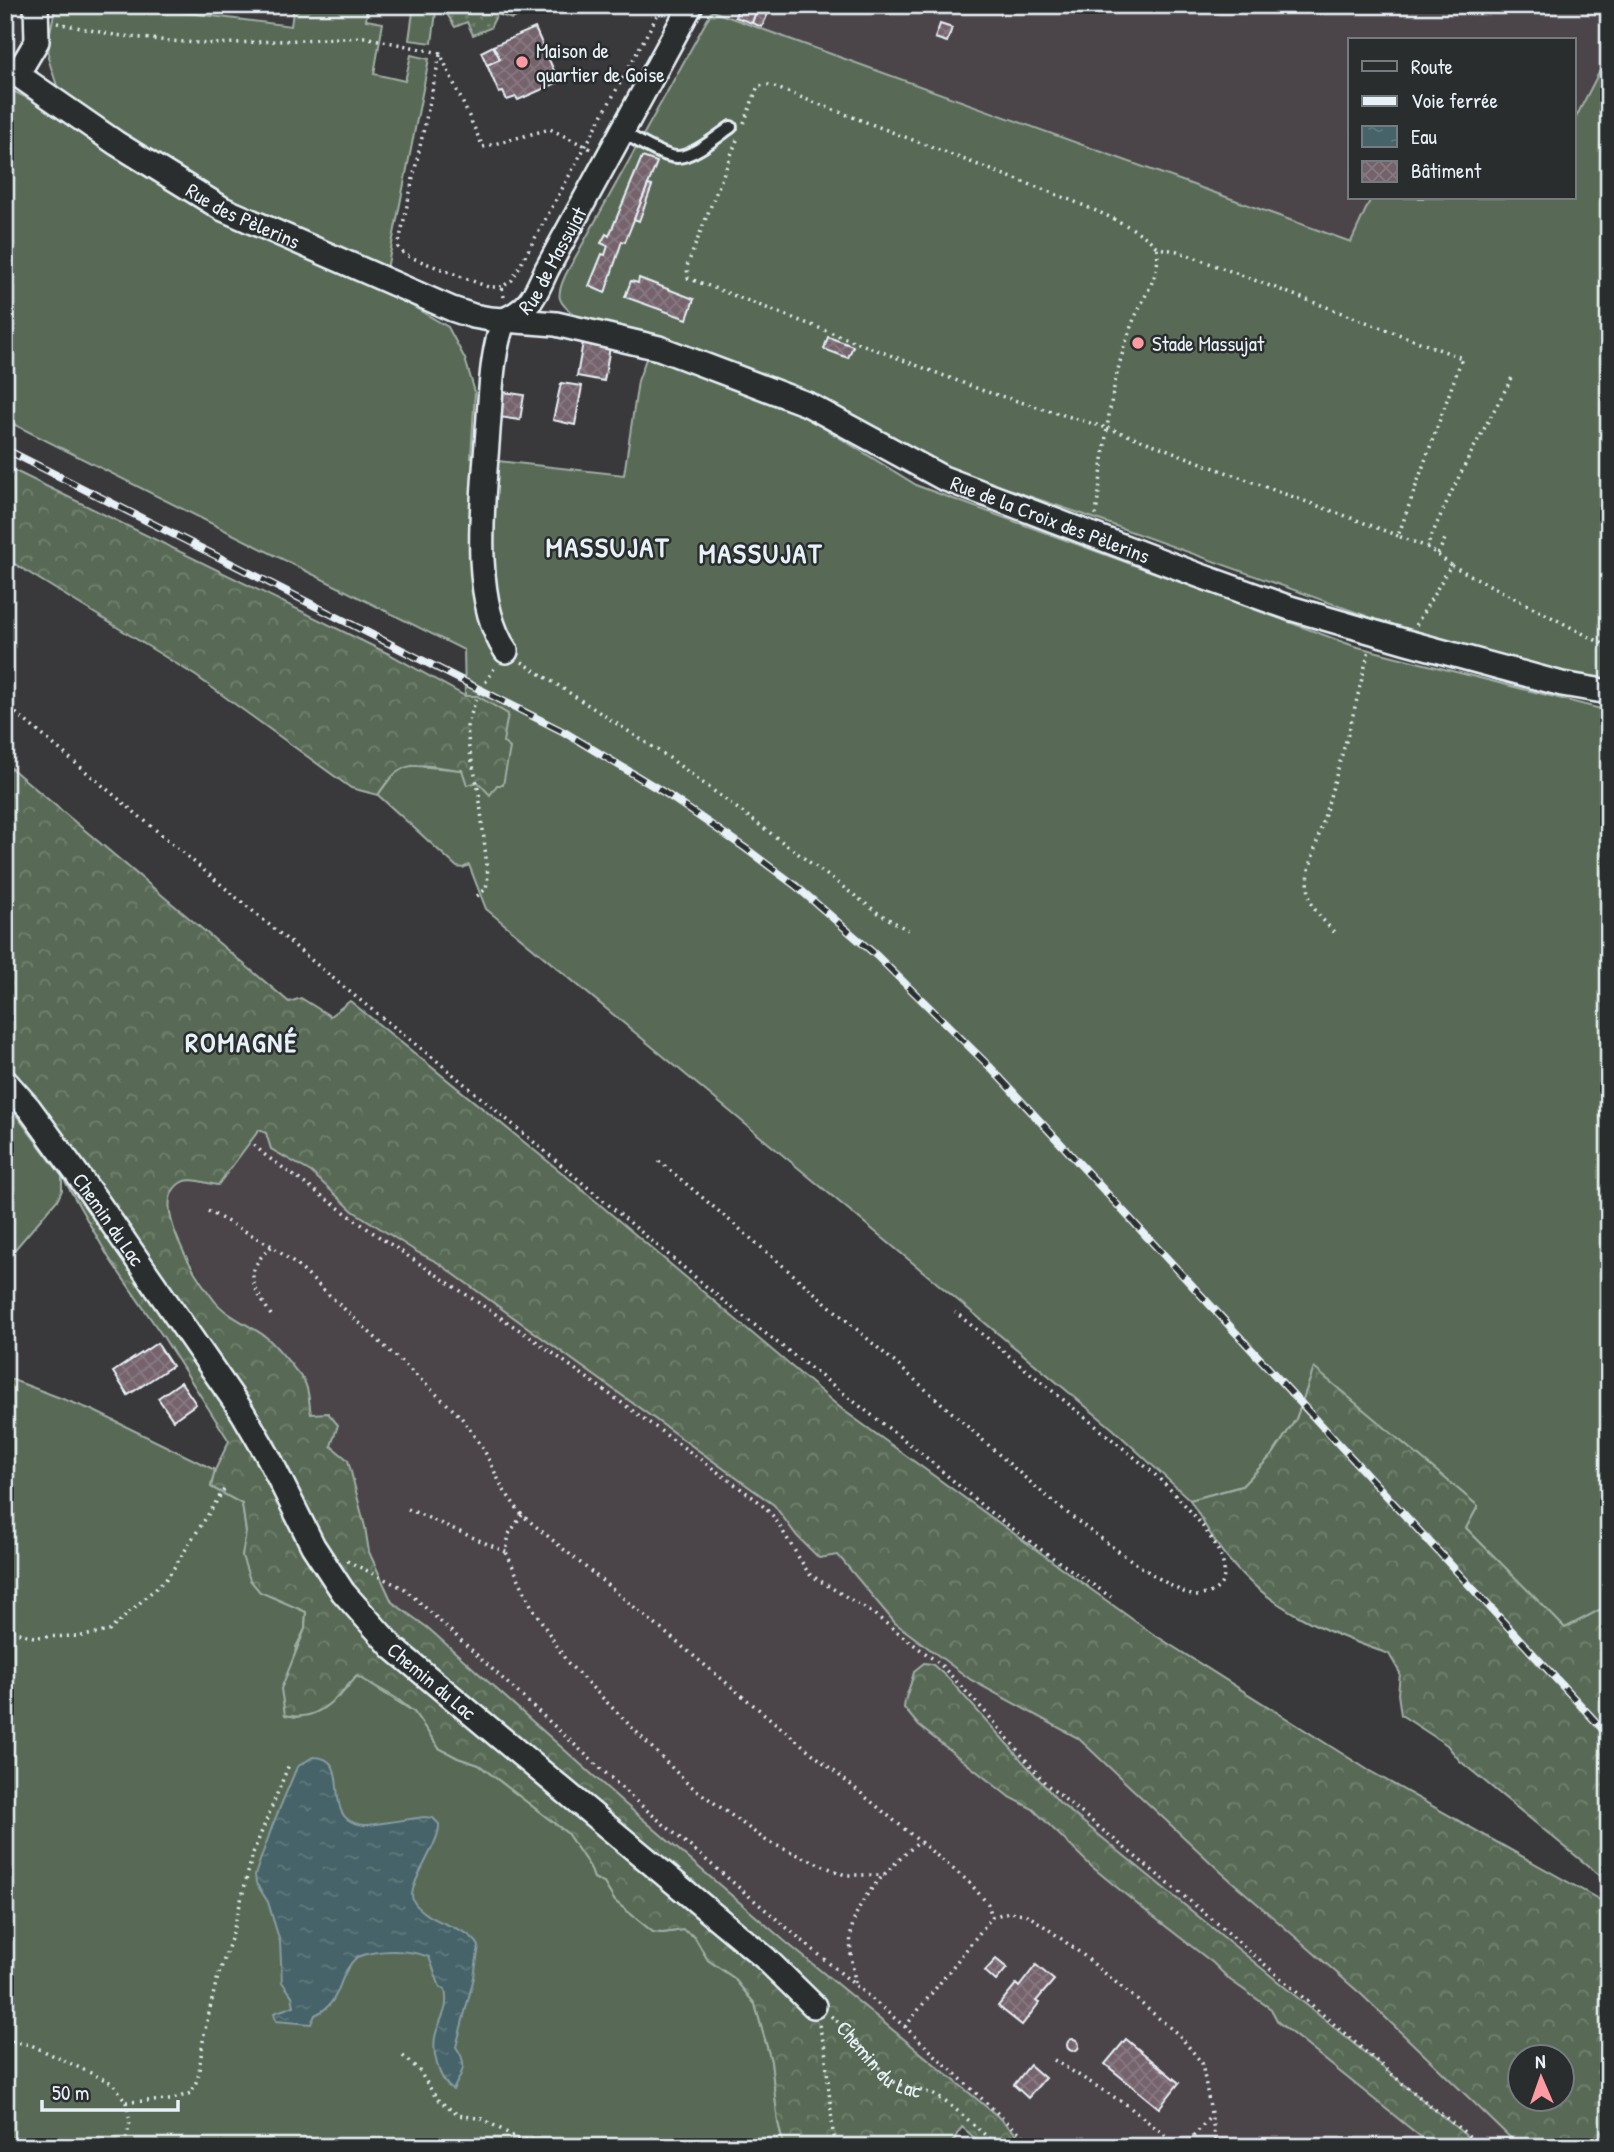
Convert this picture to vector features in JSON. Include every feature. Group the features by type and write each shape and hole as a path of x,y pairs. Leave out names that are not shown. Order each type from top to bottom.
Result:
{"street":[{"name":"Rue de Massujat","path":"506,651 497,638 493,625 482,567 482,514 491,394 494,362 504,320 528,306 622,132 685,6"},
{"path":"12,70 37,41 37,14"},
{"name":"Rue des Pèlerins","path":"12,70 116,143 223,209 452,309 473,316 504,320"},
{"name":"Rue de la Croix des Pèlerins","path":"504,320 556,324 637,341 807,404 943,478 1290,608 1562,684 1609,692"},
{"name":"Chemin du Lac","path":"5,1081 29,1108 96,1200 243,1413 313,1546 343,1592 393,1648 765,1958 814,2006"}],"lane":[{"path":"622,132 677,158 689,155 734,132"}],"path":[{"path":"440,53 398,247 405,255 488,287 502,287 512,280 658,14 664,7 685,6"},
{"path":"37,14 60,24 170,41 214,44 364,37 440,53"},
{"path":"440,53 483,147 550,129 607,158"},
{"path":"743,124 758,86 769,85 1066,199 1139,231 1153,241 1157,248 1158,266 1123,350 1107,428 1095,519 1089,534"},
{"path":"734,132 687,266 688,278 984,391 1164,446 1199,462 1304,502 1332,509 1427,547 1451,565 1609,647"},
{"path":"1157,248 1177,251 1462,358 1398,536"},
{"path":"502,287 505,301 504,320"},
{"path":"1427,547 1465,464 1513,376"},
{"path":"1438,554 1445,539"},
{"path":"1407,642 1451,565"},
{"path":"1334,932 1316,912 1307,893 1309,870 1350,727 1373,632"},
{"path":"477,896 486,889 488,876 480,793 467,727 477,696 506,651 668,757 878,913 908,930"},
{"path":"5,704 336,981 448,1069 726,1303 921,1453 986,1509 1042,1551 1111,1597"},
{"path":"254,1145 375,1234 533,1339 758,1501 774,1517 809,1574 871,1612 941,1665 989,1716 1046,1784 1218,1924 1402,2083 1483,2147"},
{"path":"659,1161 832,1307 1021,1476 1085,1527 1175,1586 1196,1596 1205,1595 1219,1587 1223,1578 1223,1559 1204,1528 1179,1497 1097,1426 955,1312"},
{"path":"208,1211 272,1246 300,1268 461,1417 484,1450 503,1489 522,1515 969,1882 988,1904 992,1917"},
{"path":"271,1315 255,1288 251,1273 256,1261 272,1246"},
{"path":"5,1629 34,1637 83,1636 109,1631 168,1577 225,1488"},
{"path":"408,1509 506,1552"},
{"path":"522,1515 509,1534 506,1552 531,1605 567,1662 687,1783 768,1842 845,1875 884,1875"},
{"path":"313,1546 405,1589 636,1801 905,2027 1037,2147"},
{"path":"126,2102 170,2100 191,2093 198,2078 204,2034 216,1983 232,1936 253,1853 290,1762"},
{"path":"856,1986 851,1955 852,1927 866,1896 919,1841"},
{"path":"905,2027 992,1917 1009,1912 1025,1914 1083,1955 1179,2035 1202,2063 1217,2147"},
{"path":"814,2006 825,2049 837,2147"},
{"name":"Chemin du Lac","path":"814,2006 845,2028 897,2085 937,2096 999,2147"},
{"path":"5,2040 31,2045 114,2084 126,2102 130,2122 124,2147"},
{"path":"402,2056 418,2069 437,2099 458,2115 483,2119 518,2139 609,2147"},
{"path":"1054,2060 1127,2105 1182,2147 1210,2117"},
{"path":"641,2147 645,2141 655,2138 678,2147"},
{"path":"518,2139 519,2147"}],"shaded area":[{"path":"714,5 1609,5 1609,162 1520,339 1351,242 712,11"},
{"path":"259,1130 266,1133 271,1149 311,1172 353,1211 437,1262 774,1505 797,1536 838,1555 895,1623 971,1680 1078,1738 1221,1872 1362,1995 1520,2147 1030,2147 624,1803 428,1628 392,1602 369,1552 348,1460 331,1446 311,1414 304,1381 269,1339 215,1303 175,1234 169,1214 173,1190 181,1182 191,1179 203,1184 218,1185"}],"green space":[{"path":"56,5 124,5 291,26 294,5 368,5 366,20 383,23 374,74 405,81 411,55 429,59 383,289 448,327 465,359 475,392 471,458 624,475 638,381 647,356 801,414 918,486 1354,646 1609,711 1609,1609 1603,1608 1566,1629 1466,1528 1478,1506 1314,1369 1296,1419 1273,1454 1242,1486 1190,1500 1113,1429 486,909 469,865 457,867 378,795 394,773 406,765 462,770 503,742 465,696 464,650 5,420 5,87 43,106 57,86 48,58"},
{"path":"414,5 437,5 432,43 409,40"},
{"path":"440,5 543,5 512,19 497,14 490,28 473,35 467,22 455,27 447,14 439,13"},
{"name":"Stade Massujat","path":"712,11 1351,242 1370,200 1576,200 1576,117 1609,53 1609,681 1560,672 1400,628 951,470 683,348 577,317 565,307 560,298 566,274"},
{"path":"5,466 391,655 465,696 477,696 508,714 503,742 510,748 503,785 497,785 490,795 478,782 467,785 462,770 423,765 404,768 396,773 378,795 351,788 196,676 5,558"},
{"path":"5,763 289,1002 301,998 330,1016 350,1001 566,1176 843,1410 1150,1632 1368,1770 1609,1905 1609,2147 1520,2147 1362,1995 1221,1872 1078,1738 971,1680 895,1623 838,1555 819,1558 797,1536 774,1505 437,1262 353,1211 311,1172 271,1149 266,1133 259,1130 218,1185 185,1181 172,1192 172,1223 187,1259 214,1300 232,1316 266,1337 285,1357 304,1381 311,1414 328,1413 338,1425 331,1446 348,1460 369,1552 392,1602 428,1628 624,1803 787,1943 995,2114 1030,2147 985,2147 962,2127 949,2147 784,2147 778,2122 771,2061 755,2004 734,1978 708,1960 694,1936 683,1930 653,1932 615,1901 604,1883 594,1878 590,1867 567,1833 479,1765 439,1748 414,1712 396,1698 357,1676 334,1700 317,1712 308,1715 285,1715 281,1689 305,1629 306,1612 260,1592 250,1580 242,1556 246,1532 242,1504 211,1487 215,1470 229,1441 164,1338 109,1258 62,1176 5,1100"},
{"path":"5,1100 62,1176 62,1190 58,1199 5,1261"},
{"path":"1314,1368 1478,1506 1466,1528 1565,1628 1603,1608 1609,1609 1609,1883 1460,1761 1447,1745 1401,1715 1398,1694 1400,1673 1389,1654 1302,1618 1262,1592 1244,1577 1223,1552 1190,1500 1242,1486 1273,1454 1296,1419"},
{"path":"5,1377 92,1410 215,1470 211,1487 242,1503 246,1532 244,1543 306,1611 305,1629 296,1647 286,1715 297,1717 340,1696 357,1676 414,1712 439,1748 479,1765 567,1833 590,1867 594,1878 604,1883 615,1901 653,1932 683,1930 694,1936 708,1960 734,1978 755,2004 771,2061 778,2122 784,2147 5,2147"},
{"path":"924,1663 932,1664 948,1678 1060,1803 1480,2147 1434,2147 1426,2141 1278,2022 1271,2009 1230,1980 1213,1963 1091,1866 1033,1809 1008,1796 919,1726 904,1708 914,1671"}],"water":[{"path":"313,1757 326,1760 333,1768 339,1803 343,1814 352,1822 369,1825 424,1817 433,1818 439,1824 435,1842 414,1885 413,1900 431,1917 468,1935 479,1946 456,2047 463,2068 453,2090 443,2079 435,2056 436,2033 446,1996 429,1957 412,1952 393,1951 374,1952 357,1957 350,1964 331,2003 315,2015 311,2024 276,2021 274,2013 294,2006 292,1996 282,1982 280,1942 268,1902 256,1883 255,1875 297,1767"}],"building":[{"path":"739,5 758,7 752,23 735,17"},
{"path":"758,7 769,11 762,27 752,23"},
{"path":"940,24 952,28 947,42 935,38"},
{"name":"Maison de quartier de Goise","path":"535,28 559,82 518,100 516,97 507,100 503,92 499,93 487,65 500,59 493,46"},
{"path":"493,46 500,59 487,65 481,52"},
{"path":"642,157 657,162 625,242 622,241 605,293 589,286 608,246 601,243 606,234 609,236"},
{"path":"648,185 652,186 639,221 634,219"},
{"path":"639,278 694,299 687,319 625,297 631,281 638,283"},
{"path":"828,337 853,346 848,358 824,349"},
{"path":"583,342 610,347 604,381 577,376"},
{"path":"561,383 582,386 575,425 553,420"},
{"path":"503,392 524,395 520,420 499,417"},
{"path":"157,1343 172,1366 128,1395 113,1372"},
{"path":"181,1382 196,1404 173,1420 158,1398"},
{"path":"996,1959 1007,1968 996,1981 985,1971"},
{"path":"1036,1965 1054,1980 1036,2001 1039,2003 1022,2025 998,2006 1016,1984 1019,1987"},
{"path":"1073,2039 1079,2045 1073,2051 1067,2045"},
{"path":"1126,2039 1179,2083 1159,2108 1105,2064"},
{"path":"1030,2065 1045,2078 1028,2098 1014,2085"}],"railway":[{"path":"5,449 564,732 665,793 796,886 877,956 989,1066 1609,1736"}],"place":[{"name":"Maison de quartier de Goise","path":"522,62"},
{"name":"Stade Massujat","path":"1138,343"}],"district":[{"name":"MASSUJAT","path":"608,547"},
{"name":"MASSUJAT","path":"761,553"},
{"name":"ROMAGNÉ","path":"242,1042"}]}
